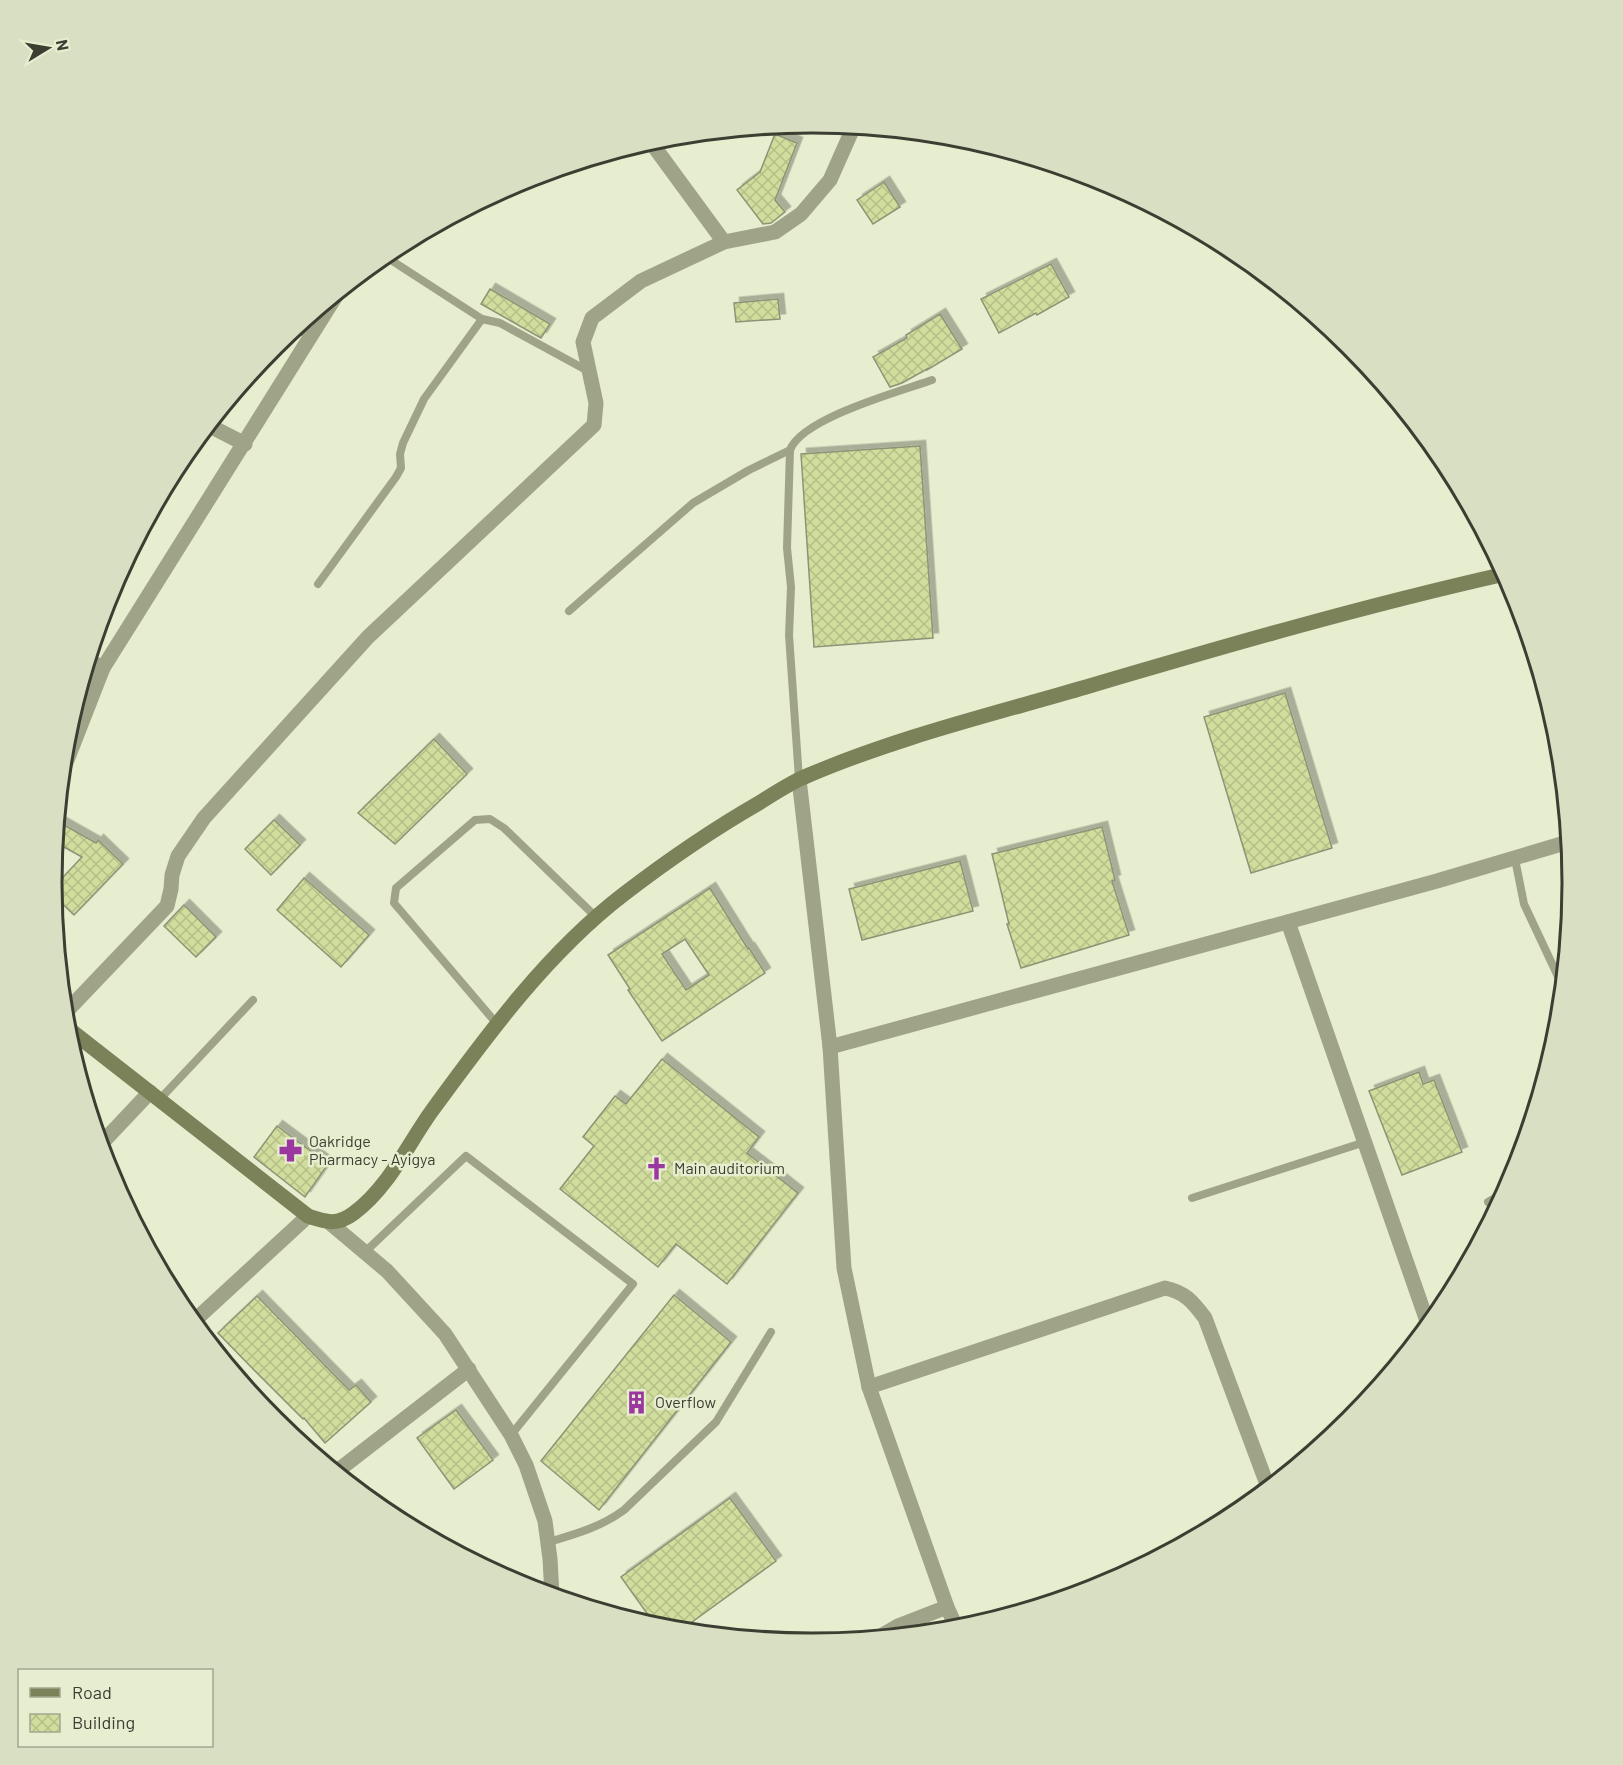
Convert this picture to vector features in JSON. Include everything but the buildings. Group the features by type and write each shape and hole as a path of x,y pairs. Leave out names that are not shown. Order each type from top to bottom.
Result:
{"street":[{"path":"72,1005 167,906 178,856 204,818 368,637 594,425 596,403 583,342 592,318 641,281 724,242 775,232 801,214 830,180 851,134"},
{"path":"656,149 724,242"},
{"path":"76,738 103,668 326,311"},
{"path":"214,428 245,444"},
{"path":"330,1223 350,1216 373,1198 429,1115 497,1024 595,916 720,825 799,779 879,748 984,714 1397,599 1495,576"},
{"path":"94,663 103,668"},
{"path":"799,779 830,1047 844,1268 869,1387 952,1619"},
{"path":"830,1047 1288,922 1560,844"},
{"path":"1288,922 1425,1314"},
{"path":"78,1036 308,1216 330,1223 387,1271 445,1334 511,1435 537,1496 549,1542 551,1586"},
{"path":"107,1139 155,1096"},
{"path":"200,1316 308,1216"},
{"path":"869,1387 1165,1288 1178,1291 1192,1299 1205,1318 1265,1480"},
{"path":"342,1467 468,1369"},
{"path":"896,1627 947,1607"}],"lane":[{"path":"392,261 482,319 500,323 588,371"},
{"path":"318,584 396,477 401,468 400,454 403,444 424,399 482,319"},
{"path":"303,332 310,337"},
{"path":"799,779 789,635 791,587 787,548 792,444 835,414 932,380"},
{"path":"569,611 693,504 748,470 790,450"},
{"path":"497,1024 394,903 396,888 475,820 490,819 504,828 595,916"},
{"path":"1515,859 1524,904 1556,971"},
{"path":"155,1096 253,1000"},
{"path":"1192,1198 1365,1142"},
{"path":"365,1252 466,1156 633,1284 511,1435"},
{"path":"549,1542 591,1530 624,1510 716,1422 771,1332"}],"place":[{"name":"Oakridge Pharmacy - Ayigya","path":"291,1150"},
{"name":"Main auditorium","path":"656,1168"},
{"name":"Overflow","path":"637,1402"}]}
